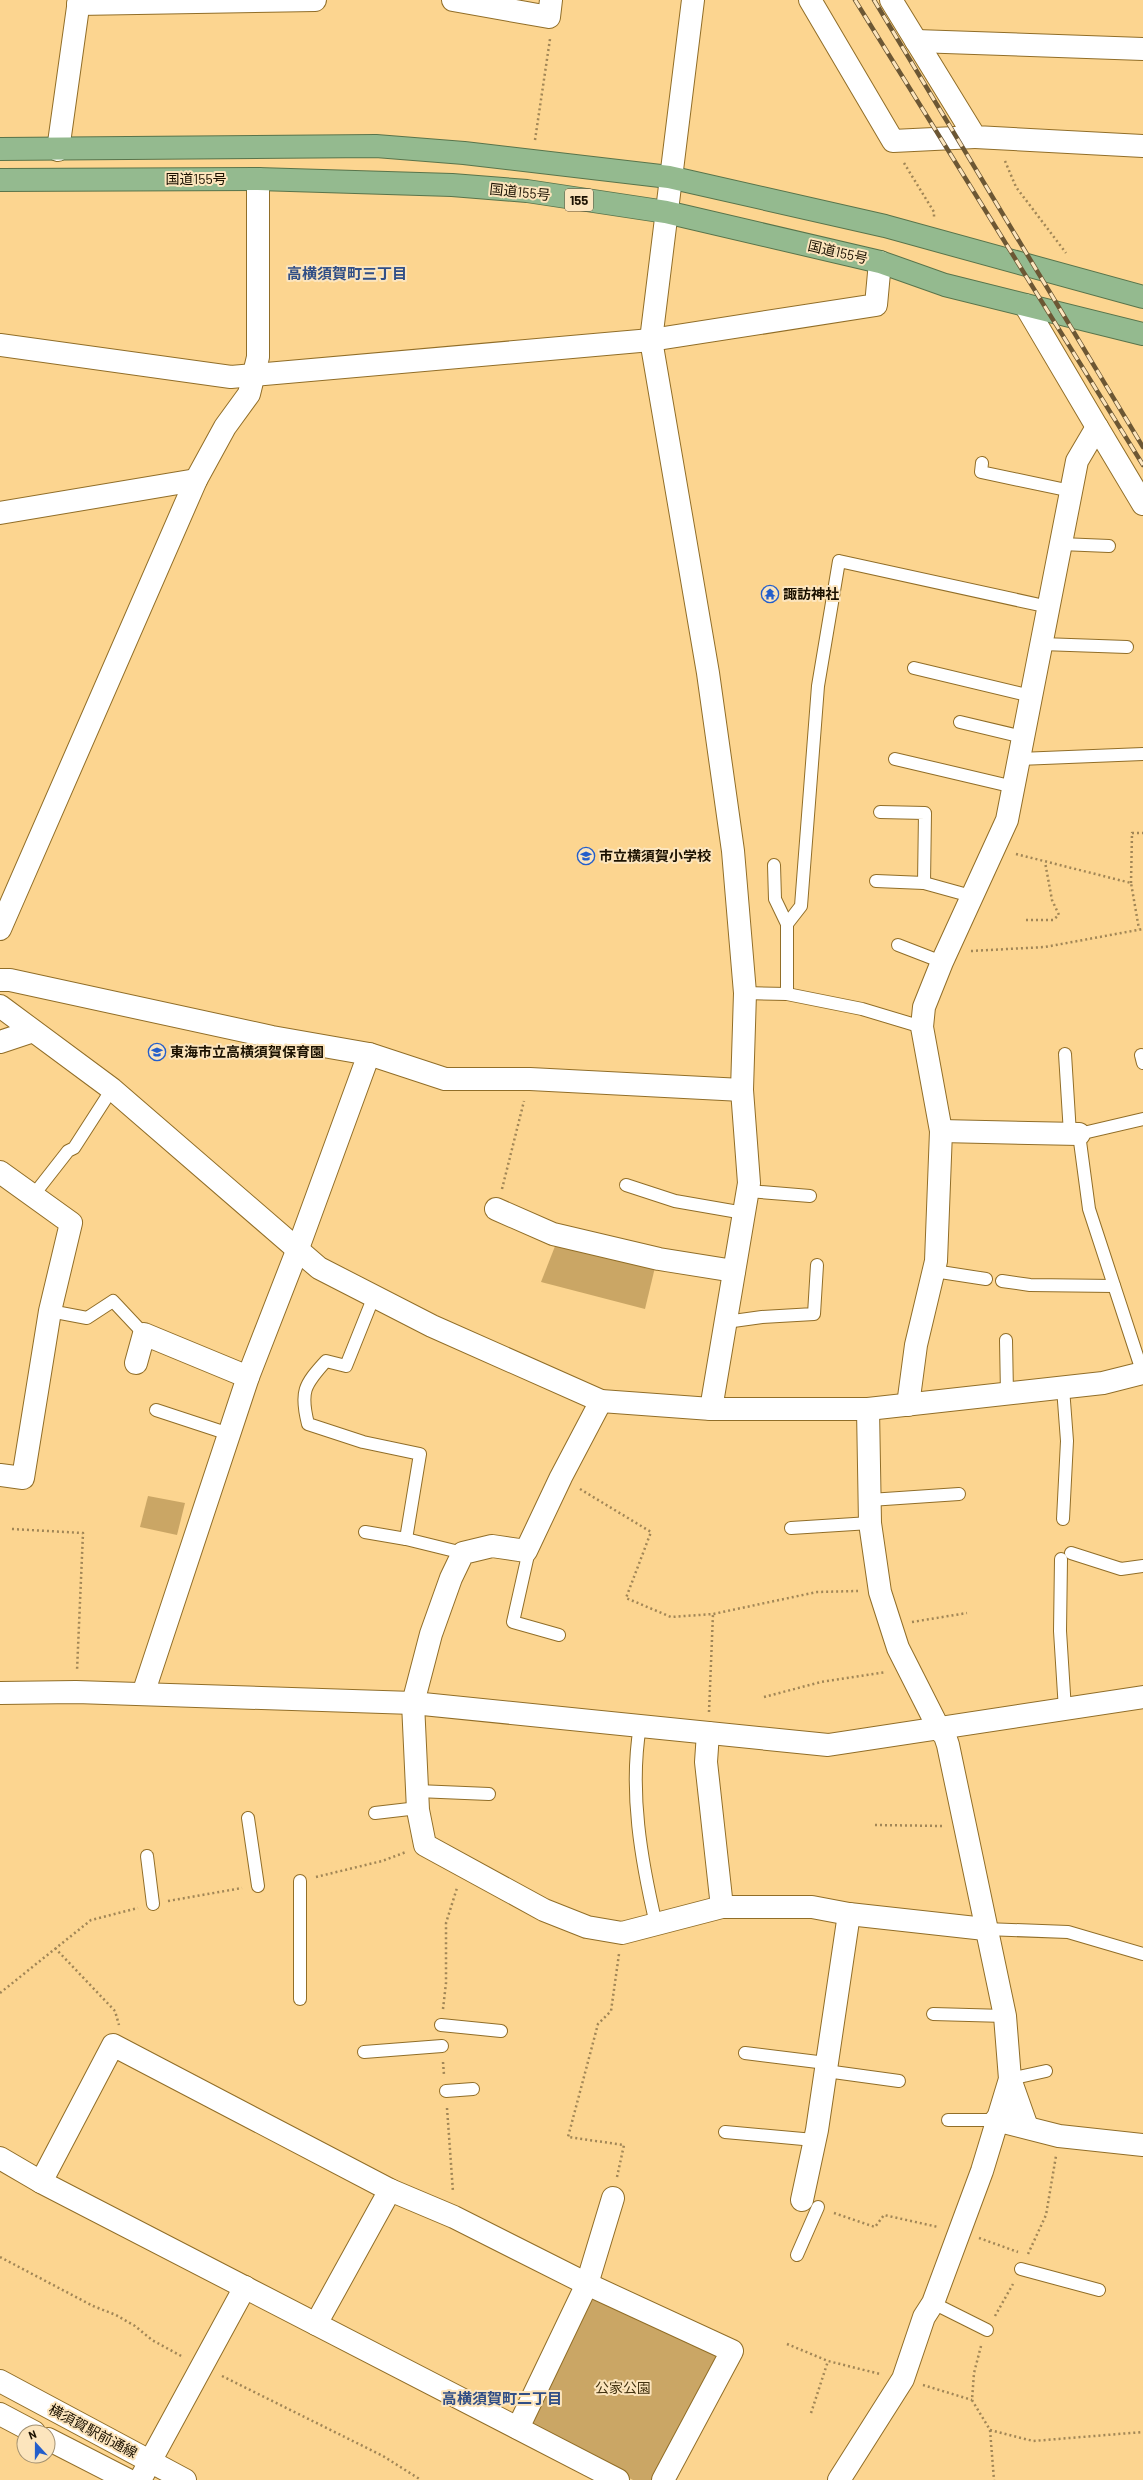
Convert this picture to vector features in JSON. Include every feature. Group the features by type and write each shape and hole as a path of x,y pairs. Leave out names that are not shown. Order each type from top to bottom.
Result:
{"highway":[{"name":"155","path":"0,149 58,150 376,146 471,154 670,178 885,226 1143,296"},
{"name":"国道155号","path":"0,180 258,179 452,185 519,191 666,212 880,262 945,285 1143,334"}],"street":[{"path":"58,150 78,2 315,0"},
{"path":"453,0 550,8"},
{"path":"693,0 651,340 712,704 733,851 745,993 742,1090 749,1183 711,1409"},
{"path":"810,0 893,141 975,138 1143,146"},
{"path":"891,0 975,138"},
{"path":"916,41 1143,49"},
{"path":"0,929 196,480 225,427 250,394 258,357 258,179"},
{"path":"0,345 231,377 651,340 876,305 880,262"},
{"path":"1025,305 1143,504"},
{"path":"908,1405 916,1344 936,1261 941,1131 922,1027 924,1007 971,896 1007,820 1077,461 1097,427"},
{"path":"0,513 196,480"},
{"path":"0,980 10,980 272,1037 369,1054 445,1079 530,1079 742,1090"},
{"path":"0,1006 112,1089 319,1268 432,1326 601,1402 711,1409 868,1409 1103,1383 1143,1374"},
{"path":"0,1042 32,1031"},
{"path":"143,1694 248,1377 297,1250 369,1054"},
{"path":"941,1131 1074,1134"},
{"path":"0,1172 32,1197 71,1223 50,1311 23,1478 0,1475"},
{"path":"496,1209 553,1234 659,1259 734,1270"},
{"path":"136,1363 144,1334 248,1377"},
{"path":"601,1402 561,1477 526,1551 492,1546 464,1553 451,1578 431,1634 413,1703 418,1800 425,1845 544,1910 587,1927 622,1933 722,1907 812,1907 849,1914 985,1929"},
{"path":"868,1409 870,1523 880,1592 890,1626 906,1668 939,1729 946,1736 985,1929 1005,2016 1010,2079 1027,2127"},
{"path":"0,1693 76,1692 413,1703 828,1745 1143,1697"},
{"path":"708,1732 706,1762 722,1907"},
{"path":"810,2204 814,2140 849,1914"},
{"path":"41,2182 113,2045 390,2190 454,2217 587,2284 732,2351 663,2480"},
{"path":"839,2480 903,2378 924,2317 933,2303 982,2170 996,2120 1010,2079"},
{"path":"996,2120 1059,2136 1143,2145"},
{"path":"0,2158 41,2182 618,2480"},
{"path":"316,2324 390,2190"},
{"path":"518,2428 587,2284 613,2198"},
{"path":"140,2480 245,2288"},
{"name":"横須賀駅前通線","path":"0,2381 185,2480"},
{"name":"横須賀駅前通線","path":"0,2414 19,2424"},
{"name":"横須賀駅前通線","path":"56,2443 128,2480"}],"lane":[{"path":"982,463 981,472 1071,491"},
{"path":"1061,544 1109,546"},
{"path":"787,924 801,906 818,686 839,561 1049,608"},
{"path":"1042,644 1127,647"},
{"path":"914,668 1031,696"},
{"path":"960,722 1024,737"},
{"path":"1019,759 1143,754"},
{"path":"894,759 1014,786"},
{"path":"880,812 925,813 924,882"},
{"path":"774,865 775,899 787,924 787,994"},
{"path":"876,881 924,882 971,896"},
{"path":"898,945 944,958"},
{"path":"745,993 787,994 862,1009 922,1027"},
{"path":"1065,1054 1074,1134 1089,1209 1143,1374"},
{"path":"32,1197 68,1151 74,1148 112,1089"},
{"path":"1074,1134 1143,1119"},
{"path":"626,1185 675,1201 744,1213"},
{"path":"748,1191 810,1196"},
{"path":"726,1322 762,1317 814,1314 817,1266"},
{"path":"934,1271 986,1279"},
{"path":"1002,1281 1036,1286 1114,1286"},
{"path":"374,1296 346,1366 326,1361 313,1375 304,1391 302,1403 308,1424 363,1442 420,1454 406,1539"},
{"path":"50,1311 87,1318 113,1301 144,1334"},
{"path":"1006,1340 1007,1394"},
{"path":"1063,1388 1067,1441 1063,1519"},
{"path":"156,1410 228,1434"},
{"path":"870,1500 959,1494"},
{"path":"791,1528 870,1523"},
{"path":"364,1532 406,1539 464,1553"},
{"path":"526,1551 528,1555 513,1622 559,1634"},
{"path":"1065,1710 1060,1631 1066,1556 1121,1569 1143,1566"},
{"path":"640,1726 637,1756 638,1819 644,1874 656,1924"},
{"path":"375,1813 418,1800 489,1794"},
{"path":"248,1818 258,1886"},
{"path":"147,1856 152,1904"},
{"path":"300,1880 300,1999"},
{"path":"985,1929 1068,1932 1143,1954"},
{"path":"932,2014 1005,2016"},
{"path":"441,2025 500,2032"},
{"path":"364,2052 442,2046"},
{"path":"745,2053 899,2080"},
{"path":"1010,2079 1046,2071"},
{"path":"446,2091 473,2089"},
{"path":"948,2120 996,2120"},
{"path":"724,2132 814,2140"},
{"path":"797,2255 810,2204"},
{"path":"1021,2269 1099,2290"},
{"path":"933,2303 987,2330"}],"path":[{"path":"534,140 551,32 550,8"},
{"path":"1006,139 1004,157 1016,187 1070,259"},
{"path":"893,141 934,212 934,224"},
{"path":"944,958 1045,947 1141,929 1131,883 1132,833 1143,834"},
{"path":"995,846 1045,862 1131,883"},
{"path":"1026,920 1053,920 1059,915 1052,900 1045,862"},
{"path":"496,1209 530,1079"},
{"path":"561,1477 651,1532 626,1598 671,1617 713,1614 832,1590 880,1592"},
{"path":"12,1529 83,1534 76,1692"},
{"path":"890,1626 966,1613"},
{"path":"708,1732 713,1614"},
{"path":"764,1697 821,1682 906,1668"},
{"path":"875,1824 965,1826"},
{"path":"300,1880 382,1861 425,1845"},
{"path":"0,1993 91,1920 152,1904 258,1886"},
{"path":"613,2198 624,2145 568,2137 598,2024 611,2011 622,1933"},
{"path":"55,1948 116,2010 125,2052"},
{"path":"810,2204 875,2227 884,2215 959,2232 1028,2255"},
{"path":"811,2413 828,2360"},
{"path":"994,2480 990,2430 1033,2441 1143,2432"}],"green space":[{"path":"559,1236 657,1259 645,1309 541,1282"},
{"path":"148,1496 185,1503 177,1535 140,1527"},
{"name":"公家公園","path":"601,2298 714,2352 717,2361 653,2480 633,2480 531,2426 590,2301"}],"railway":[{"path":"855,0 1143,465"},
{"path":"874,0 1143,447"}],"place":[{"name":"諏訪神社","path":"770,594"},
{"name":"市立横須賀小学校","path":"586,856"},
{"name":"東海市立高横須賀保育園","path":"157,1052"}],"district":[{"name":"高横須賀町三丁目","path":"347,274"},
{"name":"高横須賀町二丁目","path":"502,2399"}]}
